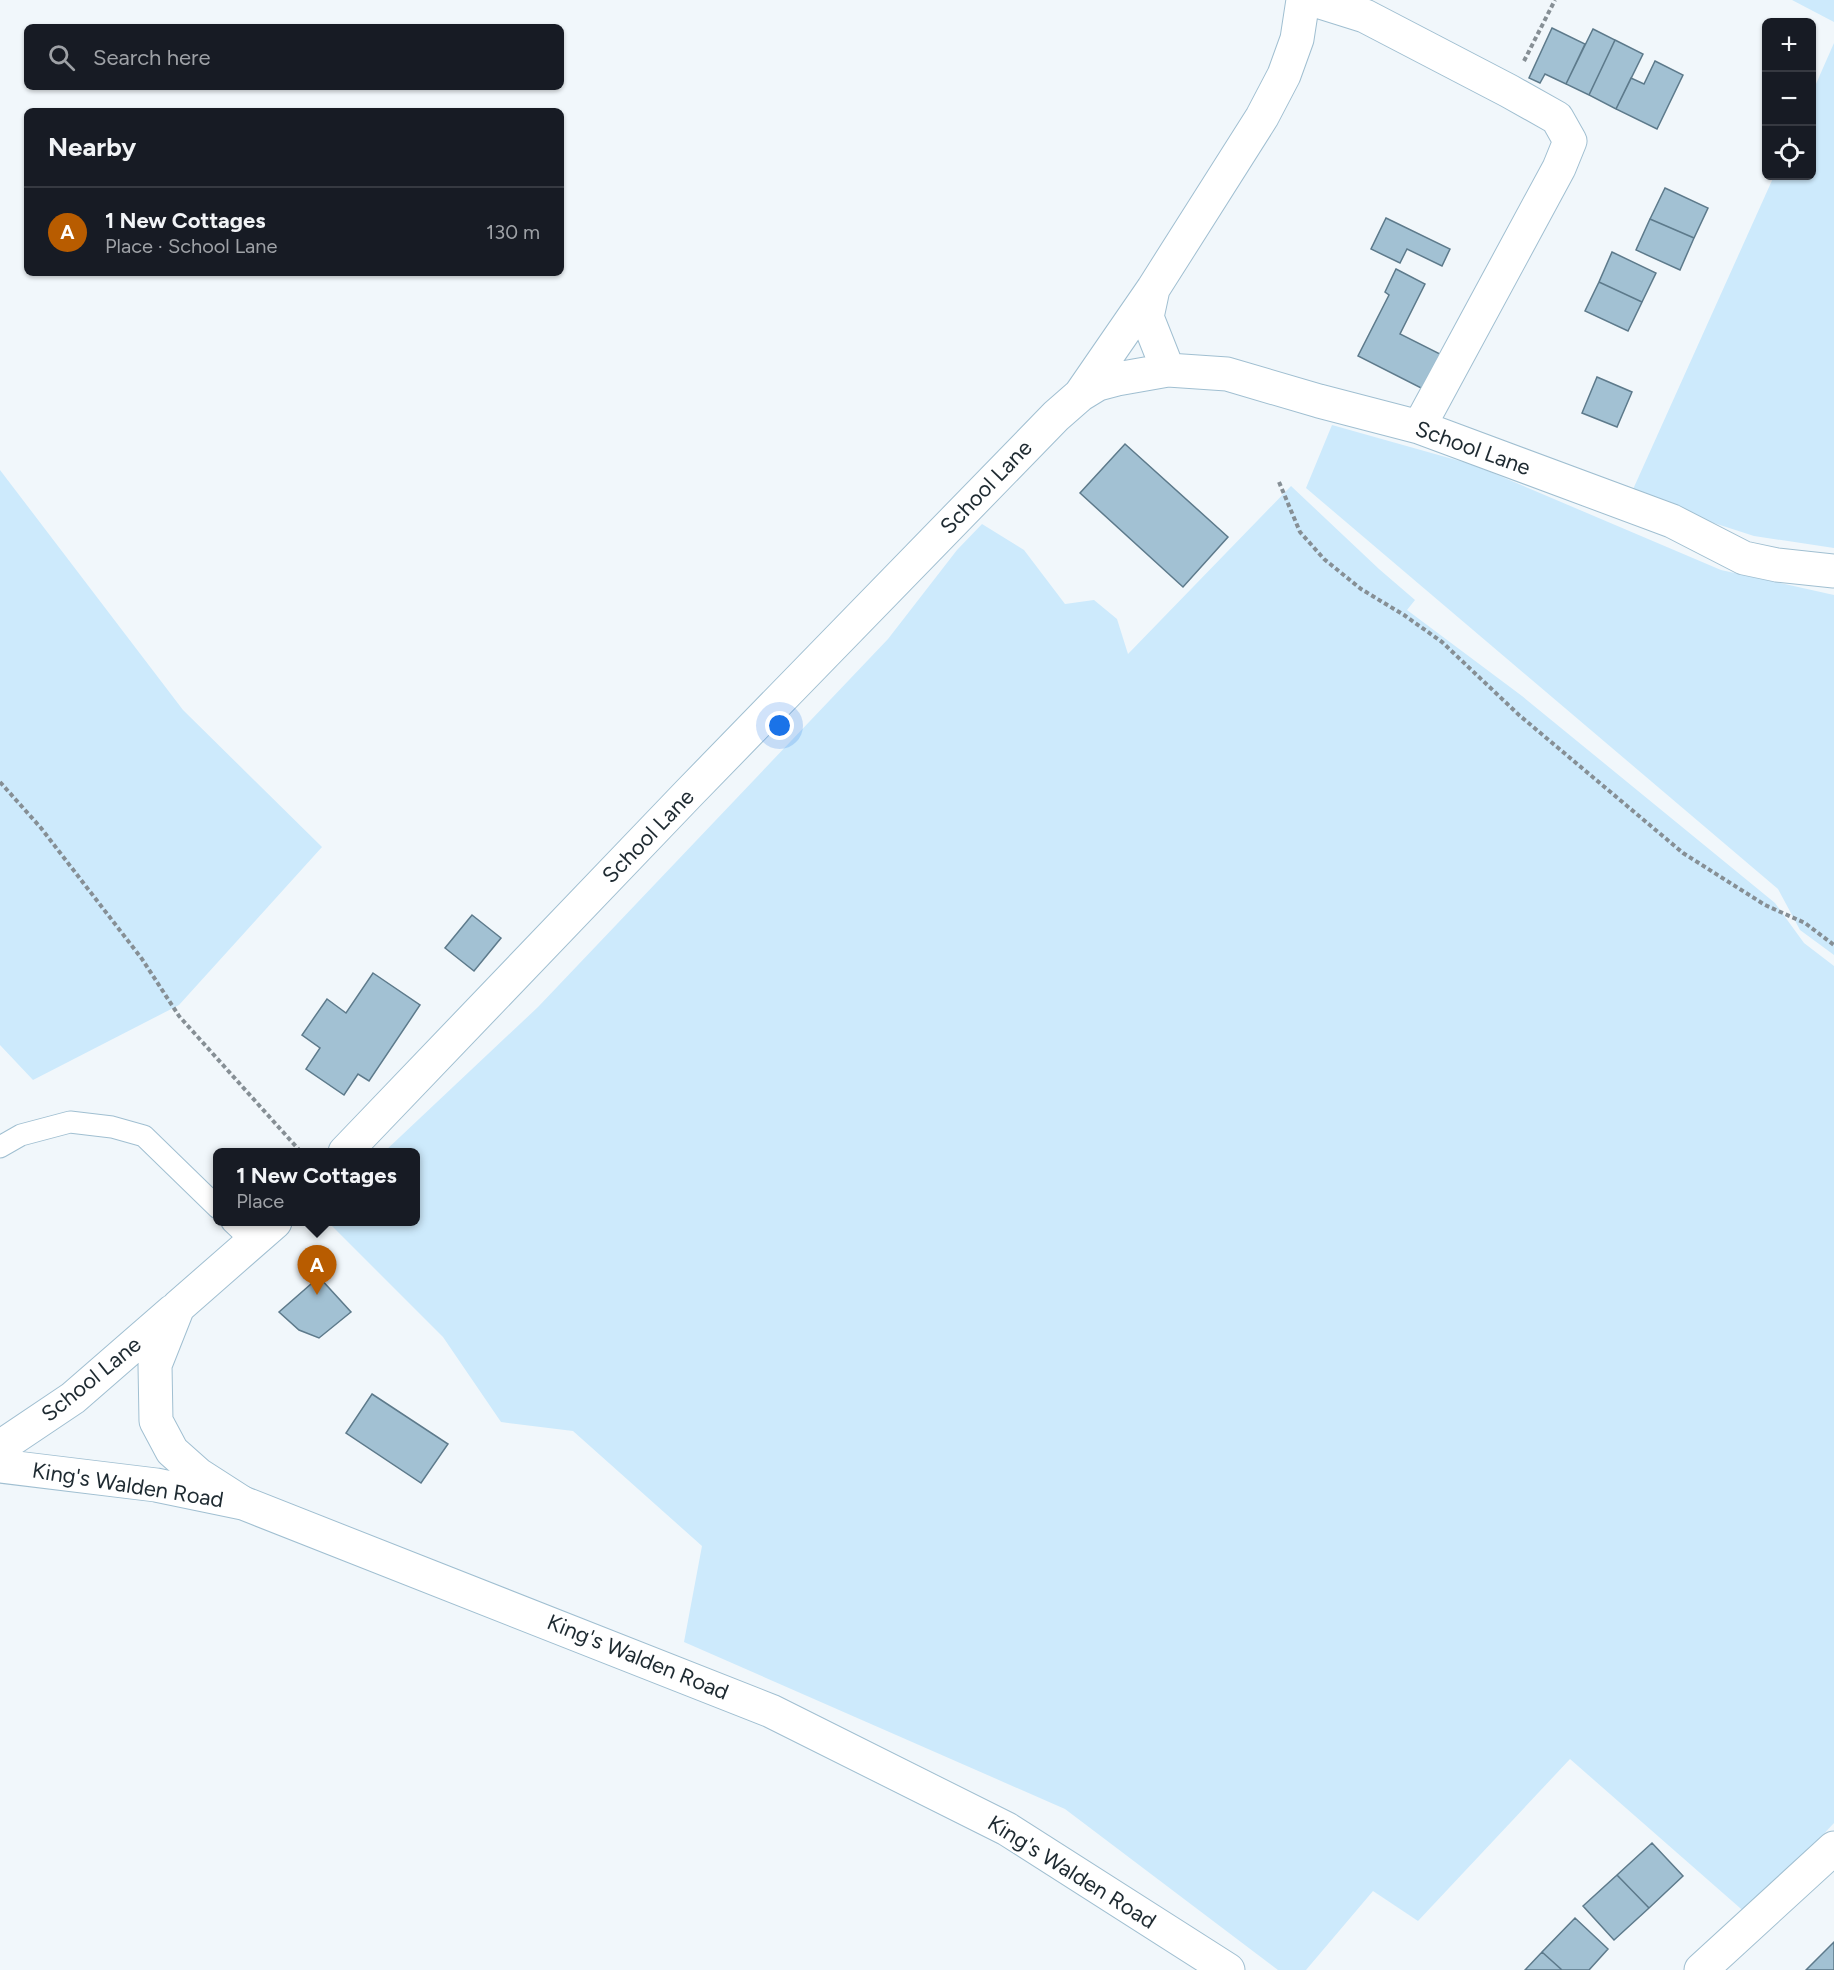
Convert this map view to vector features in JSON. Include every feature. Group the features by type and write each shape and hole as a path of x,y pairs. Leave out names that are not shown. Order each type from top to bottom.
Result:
{"street":[{"path":"1080,395 1153,289 1262,117 1284,75 1297,39 1302,0"},
{"path":"1314,0 1365,16 1509,90 1557,118 1570,141 1559,168 1419,427"},
{"path":"1153,289 1147,317 1168,370"},
{"name":"School Lane","path":"349,1148 1056,416 1080,395 1098,384 1168,370 1227,374 1419,427 1672,521 1744,558 1778,565 1834,571"},
{"name":"School Lane","path":"0,1447 73,1398 178,1307 253,1228"},
{"name":"School Lane","path":"178,1307 154,1365 156,1421 172,1451 199,1475 243,1503"},
{"name":"King's Walden Road","path":"0,1466 156,1485 243,1503 771,1711 1007,1829 1228,1970"},
{"path":"1701,1970 1834,1848"}],"lane":[{"path":"0,1147 21,1135 70,1122 112,1127 144,1136 213,1203"}],"path":[{"path":"1509,90 1555,0"},
{"path":"1279,482 1300,532 1324,559 1361,589 1443,642 1519,715 1683,853 1765,905 1805,923 1834,945"},
{"path":"0,782 41,828 77,874 142,959 179,1016 297,1148"}],"shaded area":[{"path":"1792,0 1834,0 1834,22"},
{"path":"1834,43 1834,548 1754,536 1630,496 1772,180 1816,180 1816,84"},
{"path":"1332,425 1474,465 1721,570 1834,595 1834,955 1800,930 1778,889 1306,488"},
{"path":"0,470 183,710 322,847 179,1005 33,1080 0,1045"},
{"path":"1291,486 1415,600 1407,610 1522,696 1775,903 1804,943 1834,966 1834,1823 1748,1915 1570,1759 1418,1921 1373,1891 1306,1970 1278,1970 1065,1809 684,1642 702,1546 573,1431 501,1422 443,1337 332,1226 420,1226 420,1148 388,1148 538,1007 888,639 957,550 982,524 1024,550 1065,604 1094,600 1117,619 1128,654"}],"building":[{"path":"1552,28 1585,44 1566,84 1545,74 1540,83 1529,78"},
{"path":"1593,29 1615,40 1589,95 1566,84"},
{"path":"1615,40 1643,54 1616,109 1589,95"},
{"path":"1655,61 1683,75 1657,129 1616,109 1631,78 1644,84"},
{"path":"1665,188 1708,208 1694,238 1650,219"},
{"path":"1386,218 1450,249 1442,266 1407,249 1400,263 1371,249"},
{"path":"1650,219 1694,238 1680,270 1636,250"},
{"path":"1612,252 1656,273 1642,302 1599,282"},
{"path":"1396,269 1425,284 1400,334 1444,356 1427,391 1358,356 1389,295 1385,292"},
{"path":"1599,282 1642,302 1628,331 1585,311"},
{"path":"1597,377 1632,392 1617,427 1582,413"},
{"path":"1125,444 1228,537 1183,587 1080,493"},
{"path":"472,915 501,938 474,971 445,948"},
{"path":"373,973 420,1005 369,1081 358,1074 344,1095 306,1069 320,1048 302,1035 327,999 346,1013"},
{"path":"319,1277 351,1312 319,1338 299,1330 279,1312"},
{"path":"372,1394 448,1444 421,1483 346,1433"},
{"path":"1652,1843 1683,1876 1649,1908 1617,1875"},
{"path":"1617,1875 1649,1908 1614,1940 1583,1906"},
{"path":"1575,1918 1608,1949 1589,1970 1562,1970 1542,1952"},
{"path":"1834,1942 1834,1970 1806,1970"},
{"path":"1542,1952 1562,1970 1525,1970"}],"place":[{"name":"1 New Cottages","path":"317,1295"}]}
